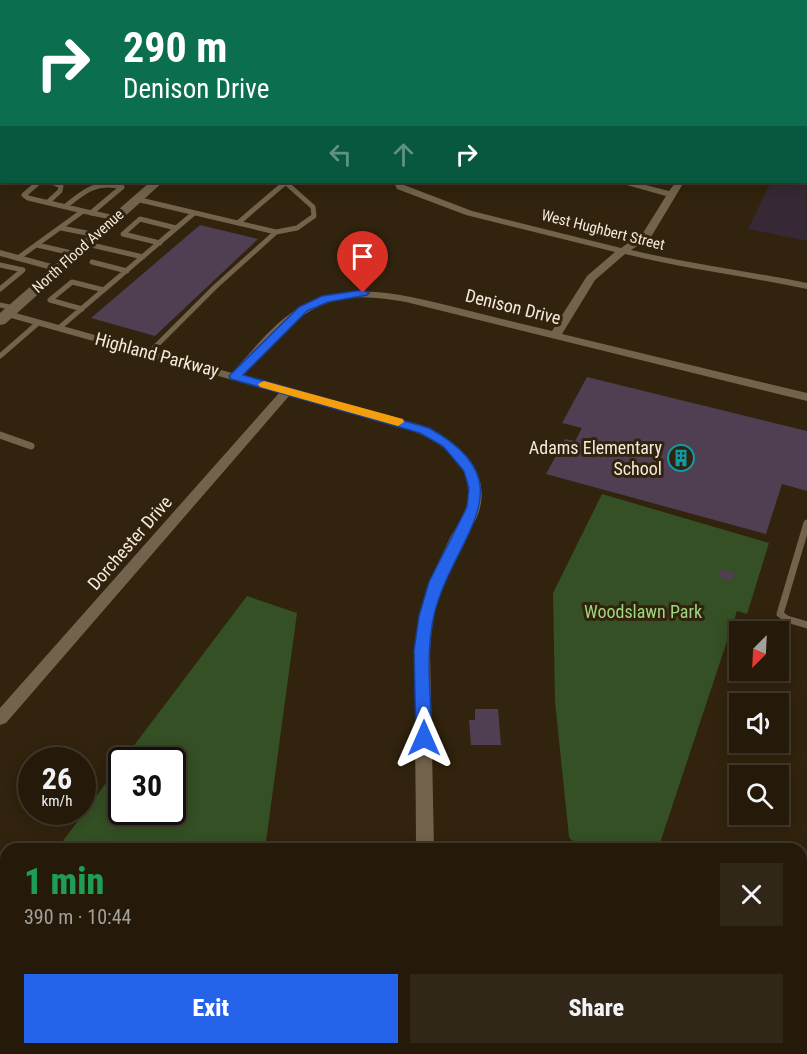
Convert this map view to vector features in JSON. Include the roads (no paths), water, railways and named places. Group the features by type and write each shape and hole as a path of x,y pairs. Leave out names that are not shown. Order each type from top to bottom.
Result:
{"street":[{"name":"North Flood Avenue","path":"6,312 59,269 136,200 151,183"},
{"name":"West Hughbert Street","path":"398,183 405,189 469,213 672,263 749,274 807,286"},
{"path":"630,183 672,195"},
{"path":"555,336 591,278 611,259 647,235 679,183"},
{"path":"0,253 59,269"},
{"name":"Denison Drive","path":"235,376 303,309 326,299 351,294 389,296 807,397"},
{"name":"Highland Parkway","path":"6,312 38,323 150,352 424,430 448,443 465,461 474,479 474,507 437,582 430,602 422,651 425,843"},
{"name":"Dorchester Drive","path":"0,719 287,391"}],"lane":[{"path":"38,183 24,195 28,198 115,218"},
{"path":"48,202 60,191 61,186 54,183"},
{"path":"66,206 96,183 122,187 91,213"},
{"path":"238,223 285,183"},
{"path":"136,200 276,232 294,231 304,226 314,216 313,207 287,183"},
{"path":"18,258 83,211"},
{"path":"59,328 194,213"},
{"path":"160,243 123,234 140,219 176,228"},
{"path":"61,228 86,244"},
{"path":"150,352 215,287 276,232"},
{"path":"37,245 86,244 142,257"},
{"path":"92,262 127,271"},
{"path":"0,265 23,270 0,289"},
{"path":"82,309 50,300 72,282 105,290"},
{"path":"0,356 38,323"},
{"path":"0,435 31,446"},
{"path":"807,523 780,614 787,619 807,625"}],"place":[{"name":"Adams Elementary School","path":"681,458"}],"park label":[{"name":"Woodslawn Park","path":"643,612"}]}
